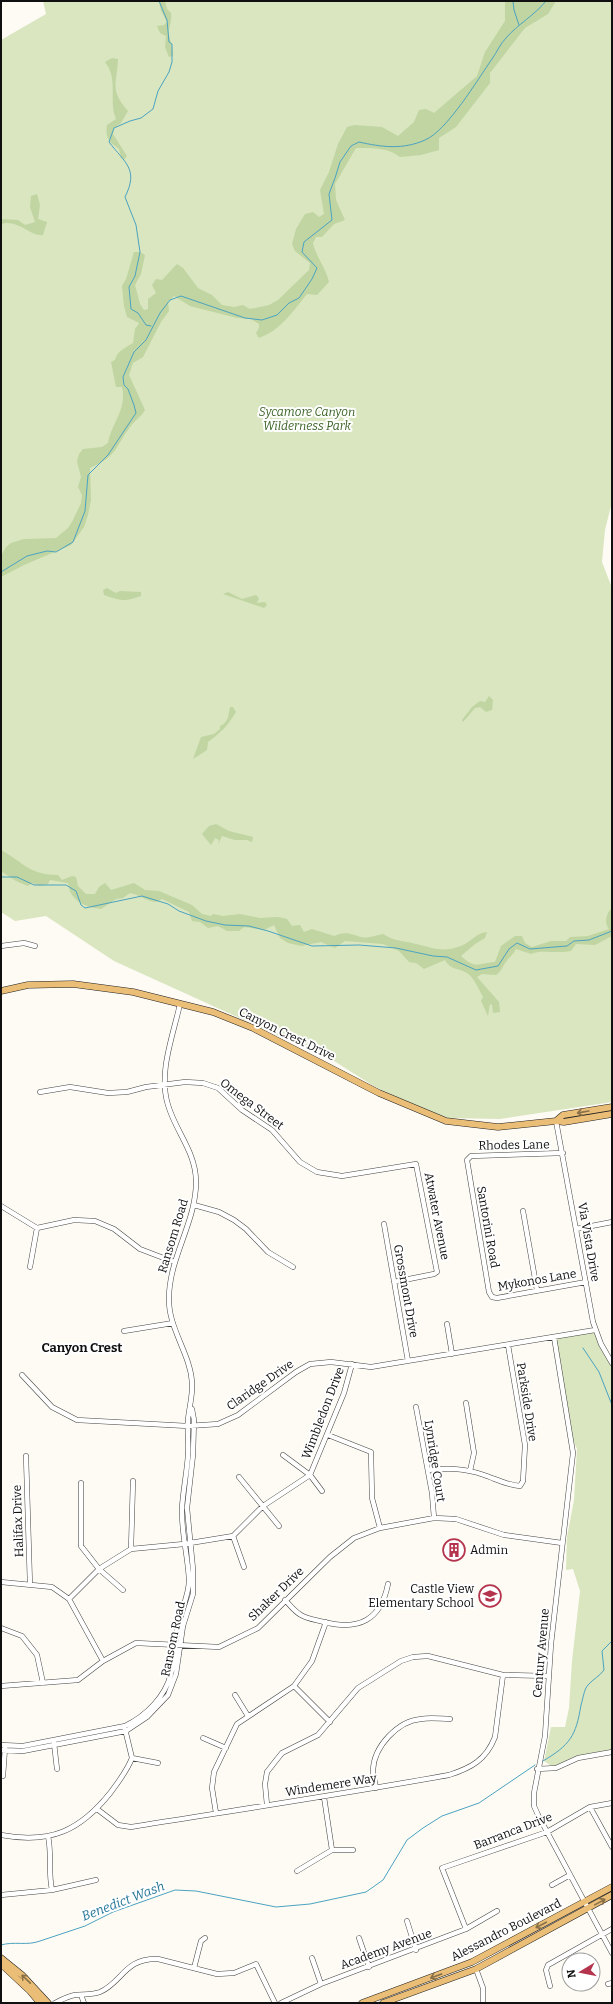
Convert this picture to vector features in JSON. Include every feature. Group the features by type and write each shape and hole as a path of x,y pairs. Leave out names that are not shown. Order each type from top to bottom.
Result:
{"main road":[{"name":"Canyon Crest Drive","path":"1,991 28,985 73,984 133,992 213,1012 253,1028 379,1093 446,1121 498,1127 556,1120 564,1122 612,1114"},
{"name":"Canyon Crest Drive","path":"556,1120 563,1115 612,1106"},
{"name":"Alessandro Boulevard","path":"362,2003 472,1962 612,1887"},
{"name":"Alessandro Boulevard","path":"383,2003 476,1969 612,1895"},
{"path":"1,1958 22,1975 48,2003"},
{"path":"1,1964 30,1991 40,2003"}],"street":[{"path":"1,946 24,944 35,946"},
{"name":"Ransom Road","path":"178,1645 193,1594 194,1581 187,1508 193,1455 191,1426 192,1384 190,1364 173,1323 169,1307 169,1282 174,1262 194,1205 196,1181 193,1160 169,1108 165,1085 166,1066 180,1004"},
{"name":"Omega Street","path":"40,1092 70,1087 108,1093 127,1092 146,1087 198,1082 218,1088 242,1110 274,1131 300,1162 320,1173 342,1176 416,1164"},
{"name":"Via Vista Drive","path":"556,1120 595,1330 612,1363"},
{"name":"Rhodes Lane","path":"467,1160 470,1156 562,1153"},
{"name":"Santorini Road","path":"467,1160 489,1292 492,1297"},
{"name":"Atwater Avenue","path":"394,1282 436,1273 416,1164"},
{"path":"194,1205 219,1212 234,1220 246,1229 268,1252 293,1267"},
{"path":"1,1206 37,1228 74,1220 100,1222 114,1229 140,1249 174,1262"},
{"path":"523,1211 537,1290"},
{"path":"576,1229 612,1222"},
{"name":"Grossmont Drive","path":"384,1224 408,1361"},
{"path":"30,1267 37,1228"},
{"name":"Mykonos Lane","path":"492,1297 497,1298 586,1282"},
{"path":"124,1331 173,1323"},
{"path":"447,1324 452,1354"},
{"name":"Claridge Drive","path":"22,1375 52,1407 77,1420 191,1426 218,1424 238,1415 296,1372 310,1364 331,1362 371,1367 595,1330"},
{"name":"Century Avenue","path":"554,1337 573,1453 548,1676 544,1736 537,1769 534,1806 546,1832 589,1908 612,1953"},
{"name":"Parkside Drive","path":"470,1471 508,1485 520,1486 522,1481 524,1445 508,1345"},
{"name":"Wimbledon Drive","path":"233,1536 263,1506 310,1475 328,1435 344,1393 352,1364"},
{"path":"428,1470 448,1468 470,1471 474,1453 466,1403"},
{"name":"Lynridge Court","path":"416,1408 428,1470 434,1518"},
{"name":"Ransom Road","path":"3,1747 24,1750 54,1742 125,1729 148,1717 168,1695 176,1674 180,1618 186,1600 189,1582 184,1544 182,1508 191,1426"},
{"path":"328,1435 371,1452 372,1498 380,1528"},
{"path":"283,1455 310,1475 322,1491"},
{"name":"Halifax Drive","path":"26,1456 30,1585"},
{"path":"239,1477 279,1526"},
{"path":"131,1549 133,1481"},
{"path":"81,1483 81,1546 99,1569 123,1590"},
{"name":"Shaker Drive","path":"1,1686 43,1684 78,1680 104,1661 136,1643 219,1647 258,1628 330,1557 354,1538 380,1528 434,1518 456,1519 504,1535 562,1543"},
{"path":"69,1599 99,1569 131,1549 184,1544 233,1536 244,1567"},
{"path":"1,1582 52,1587 69,1599 104,1661"},
{"path":"285,1600 300,1615 340,1626 351,1625 372,1617 380,1610 385,1599 388,1584"},
{"path":"216,1813 212,1788 214,1772 237,1724 294,1686 312,1661 318,1649 326,1622"},
{"path":"1,1628 22,1636 37,1655 43,1684"},
{"path":"267,1805 265,1784 267,1772 282,1753 318,1735 358,1688 401,1661 413,1657 428,1656 503,1675 548,1676"},
{"name":"Windemere Way","path":"97,1809 118,1824 130,1827 324,1797 449,1775 465,1770 483,1758 495,1737 503,1675"},
{"path":"294,1686 330,1722"},
{"path":"235,1695 248,1716"},
{"path":"376,1788 373,1770 376,1755 383,1743 400,1728 412,1721 421,1718 450,1719"},
{"path":"1,1835 29,1839 48,1836 75,1826 97,1809 124,1774 132,1758 125,1729"},
{"path":"203,1738 226,1748"},
{"path":"54,1742 57,1769"},
{"path":"3,1747 3,1776"},
{"path":"537,1769 556,1768 578,1758 612,1752"},
{"path":"132,1758 158,1763"},
{"path":"324,1797 332,1850"},
{"name":"Barranca Drive","path":"466,1930 442,1868 546,1832 590,1807 612,1803"},
{"path":"590,1807 612,1847"},
{"path":"48,1836 51,1849 50,1880 52,1890"},
{"path":"297,1871 332,1850 353,1850"},
{"path":"552,1885 570,1875"},
{"path":"1,1895 52,1890 96,1880"},
{"name":"Academy Avenue","path":"281,2003 321,1984 416,1950 466,1930 497,1911"},
{"path":"407,1921 416,1950"},
{"path":"550,1986 546,1970 548,1965 612,1929"},
{"path":"194,1968 201,1941 205,1938"},
{"path":"359,1938 369,1967"},
{"path":"312,1958 321,1984"},
{"path":"55,2003 65,1998 100,1992 126,1969 137,1962 148,1959 217,1974 234,1973 256,1964 275,2003"},
{"path":"476,1969 483,1988 483,2003"},
{"path":"82,1995 84,2003"}],"green space":[{"name":"Sycamore Canyon Wilderness Park","path":"43,1 612,1 612,502 605,530 602,562 612,588 612,1102 500,1119 448,1118 409,1104 372,1085 334,1061 114,961 46,916 15,921 1,912 1,40 46,14"},
{"path":"159,1 165,1 167,9 171,13 169,33 173,56 169,57 165,47 166,36 160,33 157,26 164,25 167,22 161,11"},
{"path":"505,1 556,1 548,14 525,28 490,73 490,83 456,127 439,138 439,150 421,155 400,157 390,151 374,148 356,148 335,184 336,200 345,220 334,224 322,237 316,237 313,243 329,282 317,295 307,294 280,325 267,335 259,338 256,333 259,328 259,324 251,319 237,318 190,306 174,296 168,302 169,311 161,322 143,357 133,363 129,375 145,410 130,427 110,456 99,464 90,468 91,500 84,527 71,545 24,565 1,577 1,556 6,547 11,543 24,539 56,538 68,528 81,503 82,495 78,487 81,477 77,461 79,454 83,449 102,447 108,443 121,409 123,395 122,387 116,387 111,362 115,360 122,350 133,343 135,329 139,323 127,317 124,306 122,286 126,279 134,252 140,252 145,255 141,274 135,285 140,304 144,310 148,309 148,299 156,293 152,285 156,279 162,280 177,264 183,268 198,288 212,295 222,305 234,307 243,305 250,309 269,305 278,300 309,270 310,263 295,251 292,244 296,229 305,214 313,212 319,217 324,214 320,190 329,172 338,144 347,127 355,125 382,127 398,136 414,122 419,110 426,109 434,113 477,76 485,52 505,21"},
{"path":"112,58 118,59 116,92 118,98 128,111 121,123 114,128 113,134 127,156 124,160 121,158 119,149 110,142 107,136 107,125 116,119 113,105 112,76 105,62"},
{"path":"37,194 40,205 38,219 47,222 43,235 38,235 13,224 1,224 1,219 18,220 25,225 35,222 30,207 31,196"},
{"path":"107,588 116,593 120,591 141,592 141,596 127,600 119,600 104,595 103,590"},
{"path":"228,592 242,599 256,595 259,598 257,603 265,602 267,605 264,608 223,594"},
{"path":"489,696 493,700 492,710 486,712 480,707 475,708 463,722 462,720 472,707 480,701 485,702"},
{"path":"230,707 233,707 236,712 230,722 208,742 207,750 193,759 201,737 214,734 220,729 220,726 225,723 228,718"},
{"path":"216,824 229,831 253,837 252,842 247,840 235,840 222,836 218,845 219,840 215,838 211,845 202,834 209,826"},
{"path":"1,850 27,867 40,873 58,875 62,880 72,876 76,877 78,886 86,894 95,894 99,887 105,883 111,890 134,883 145,890 159,891 192,905 202,914 223,916 240,914 260,918 278,917 287,919 292,926 300,925 304,932 312,929 334,936 345,933 363,937 383,934 395,940 433,948 448,949 461,946 480,934 487,932 485,938 461,956 470,963 477,965 495,962 501,946 515,936 522,936 525,943 532,947 551,941 566,941 570,937 588,936 609,929 607,927 606,918 612,908 612,936 595,945 576,944 571,951 566,952 540,952 531,954 516,949 496,975 482,974 477,977 499,1002 500,1012 493,1013 492,1005 490,1004 488,1016 481,1001 483,997 472,977 464,971 449,966 445,960 424,969 416,963 409,962 399,951 383,944 345,941 335,948 321,942 301,946 288,943 280,938 274,925 264,930 244,927 239,931 227,931 218,926 208,928 200,922 192,921 189,912 162,899 156,902 130,893 123,898 116,899 101,909 89,907 75,899 69,889 68,883 50,880 48,884 40,886 32,883 28,886 16,881 1,871"},
{"path":"594,1328 612,1364 612,1750 553,1767 544,1761 551,1727 565,1727 569,1708 572,1661 580,1591 573,1569 566,1570 567,1537 574,1500 577,1449 570,1433 553,1336"}],"waterway":[{"path":"151,326 146,325 138,313 131,309 129,287 135,276 140,252 136,225 125,197 131,180 125,161 109,142 114,128 141,118 153,109 158,91 169,72 172,62 172,44 169,42 167,20 159,1"},
{"path":"513,1 514,10 519,25"},
{"path":"1,572 27,556 47,551 56,552 73,542 85,511 88,475 108,455 136,413 128,389 124,385 123,377 134,352 146,340 160,313 170,300 181,296 245,318 262,320 277,315 289,303 299,298 312,279 317,268 302,252 304,242 332,220 329,194 340,162 351,146 359,142 392,147 408,145 425,140 434,135 462,104 504,40 546,1"},
{"path":"1,877 17,877 34,885 66,885 76,891 81,905 85,908 142,896 168,904 179,911 206,921 225,925 249,926 312,946 359,945 396,948 433,956 447,957 476,970 498,966 509,949 517,943 530,949 567,946 574,941 589,940 612,931"},
{"path":"612,922 612,927"},
{"path":"583,1348 599,1372 612,1405"},
{"path":"543,1761 560,1750 570,1739 577,1725 586,1689 590,1683 604,1670 602,1651 612,1641"},
{"name":"Benedict Wash","path":"1,1945 40,1941 85,1926 113,1912 175,1890 196,1891 276,1907 310,1904 366,1892 383,1880 407,1840 442,1816 479,1803 535,1765"}],"place":[{"name":"Admin","path":"454,1550"},
{"name":"Castle View Elementary School","path":"490,1596"}],"district":[{"name":"Canyon Crest","path":"82,1347"}]}
